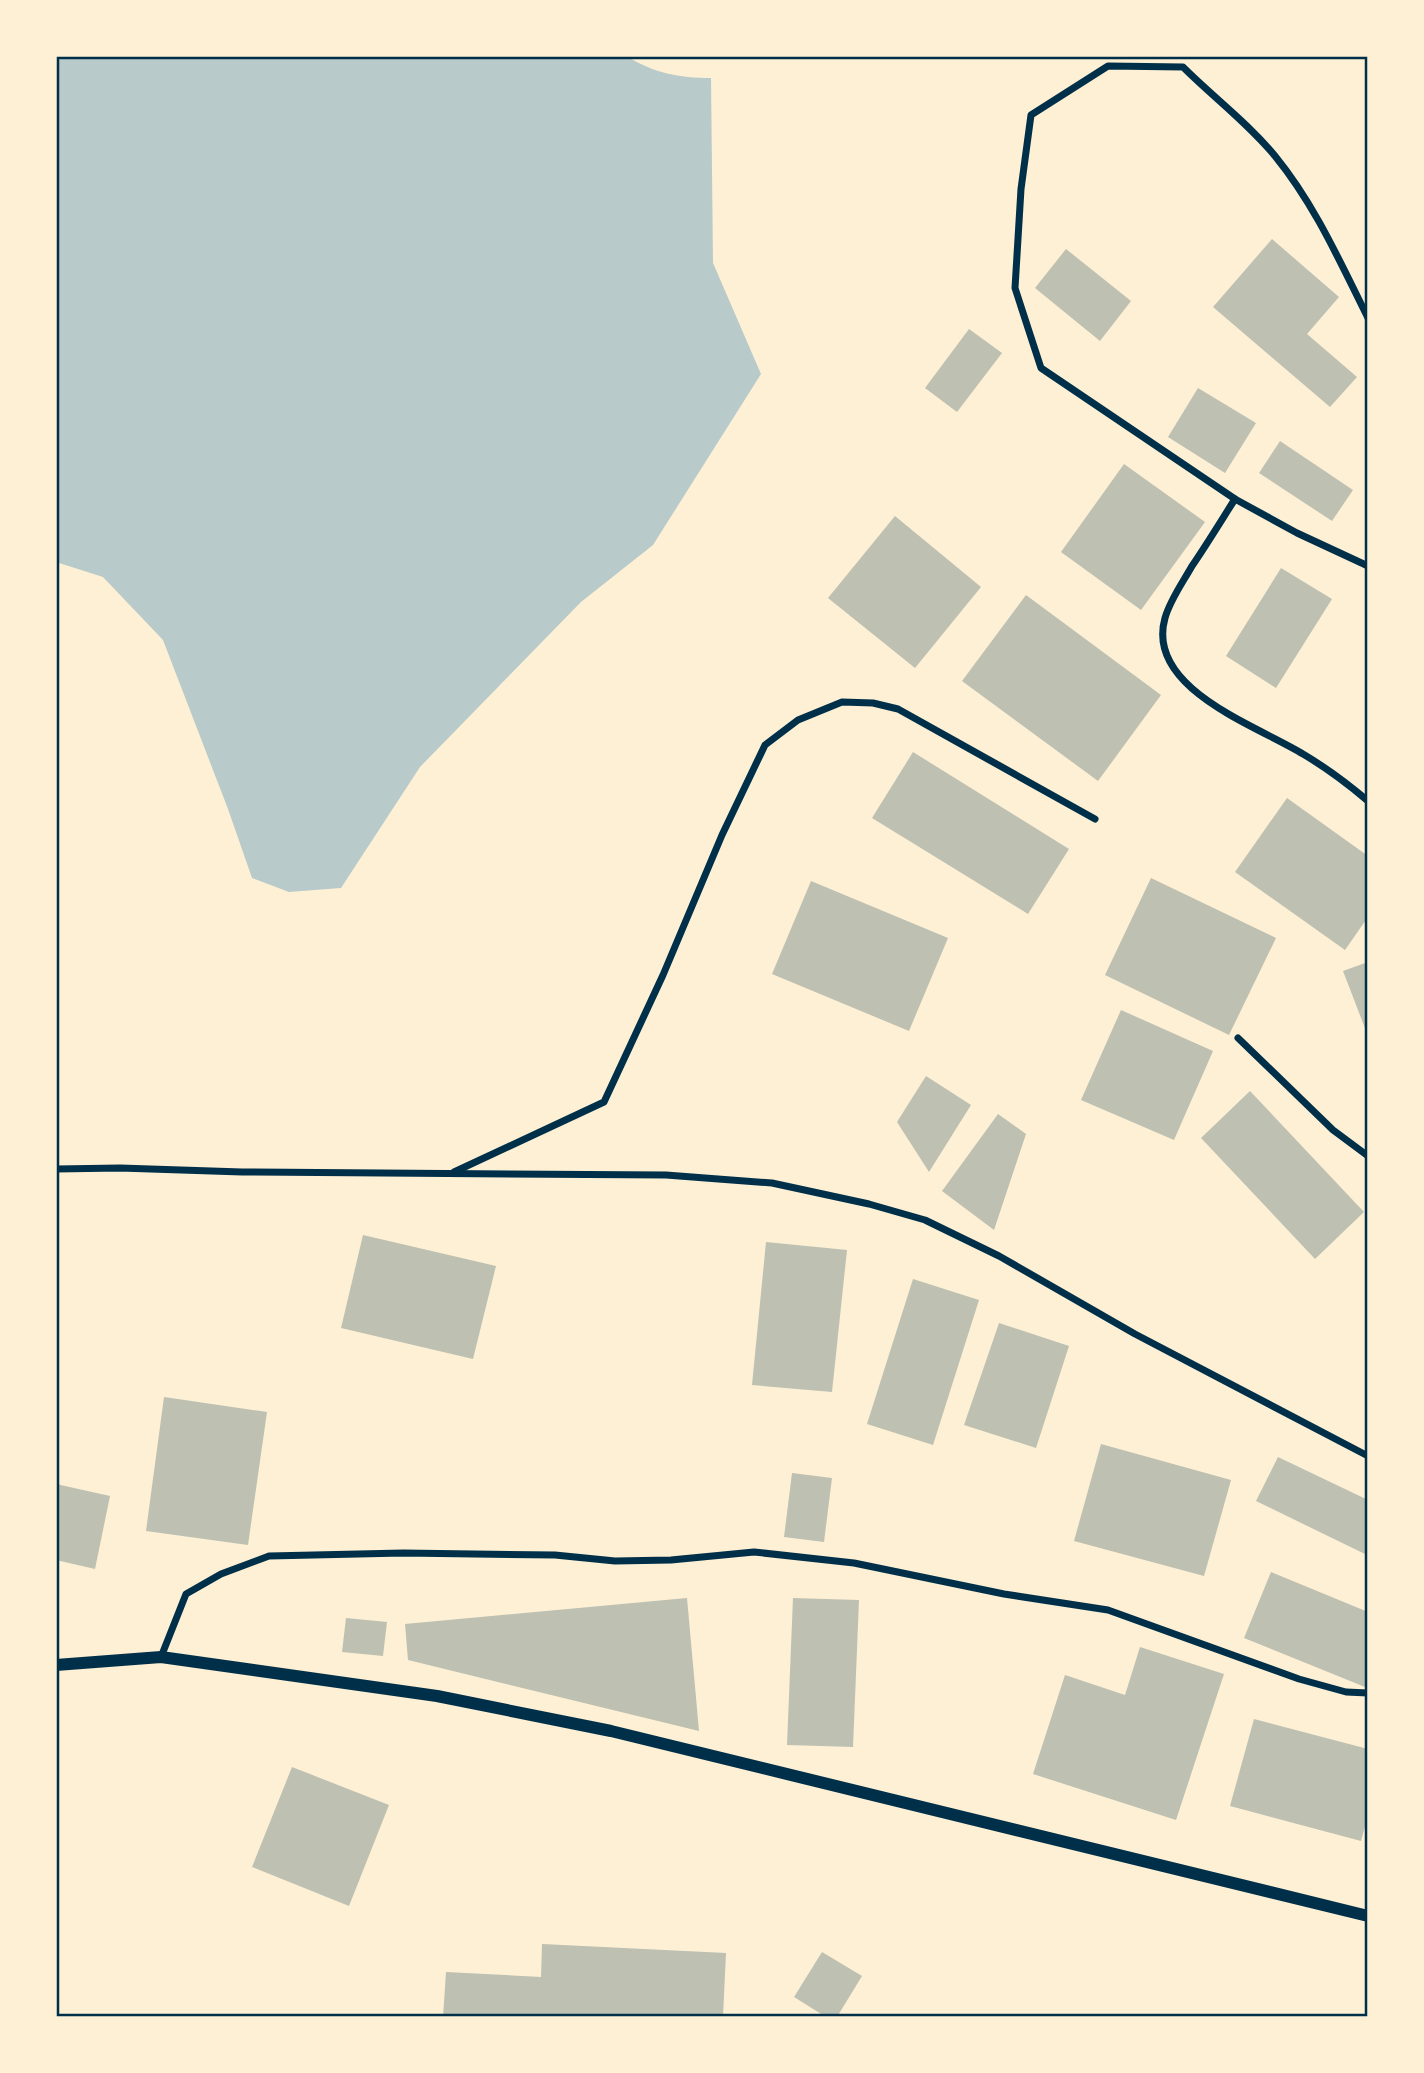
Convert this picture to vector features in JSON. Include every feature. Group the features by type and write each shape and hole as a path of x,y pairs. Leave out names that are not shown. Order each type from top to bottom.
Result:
{"street":[{"path":"1368,318 1317,216 1300,189 1261,141 1183,67 1108,66 1031,116 1021,189 1015,288 1041,368 1235,499 1297,533 1368,566"},
{"path":"1235,499 1180,586 1165,617 1162,634 1167,656 1189,687 1208,702 1303,754 1368,801"},
{"path":"450,1174 604,1102 663,975 722,835 765,745 798,720 842,702 873,703 898,709 1095,819"},
{"path":"1238,1038 1333,1130 1368,1156"},
{"path":"56,1169 666,1175 772,1183 869,1204 925,1220 999,1256 1135,1334 1368,1456"},
{"path":"162,1657 186,1594 221,1574 269,1556 444,1553 671,1560 754,1552 853,1563 1004,1594 1108,1610 1299,1679 1346,1692 1368,1693"},
{"path":"56,1665 162,1657 437,1696 611,1731 1368,1916"}],"shaded area":[{"path":"67,56 626,56 647,67 667,73 711,78 713,263 761,374 653,545 581,602 420,767 341,888 289,892 252,878 163,640 103,577 56,562 56,61"}],"building":[{"path":"1272,239 1339,297 1307,334 1357,377 1330,407 1213,307"},
{"path":"1066,249 1131,301 1100,341 1035,288"},
{"path":"969,329 1002,353 957,412 925,388"},
{"path":"1198,388 1256,423 1225,473 1168,437"},
{"path":"1280,441 1353,490 1332,521 1259,473"},
{"path":"1124,464 1205,522 1141,610 1061,552"},
{"path":"895,516 981,587 915,668 828,598"},
{"path":"1281,568 1332,599 1276,688 1226,656"},
{"path":"1026,595 1161,695 1098,781 962,681"},
{"path":"913,752 1069,849 1028,914 872,818"},
{"path":"1287,798 1368,856 1368,917 1345,950 1235,872"},
{"path":"1151,878 1276,938 1229,1035 1105,975"},
{"path":"811,881 948,938 909,1031 772,974"},
{"path":"1368,962 1368,1036 1343,971"},
{"path":"1121,1010 1213,1051 1174,1140 1081,1100"},
{"path":"926,1076 971,1105 929,1172 897,1122"},
{"path":"1250,1091 1364,1212 1315,1259 1201,1138"},
{"path":"998,1114 1026,1134 994,1230 942,1191"},
{"path":"363,1235 496,1266 473,1359 341,1328"},
{"path":"766,1242 847,1250 832,1392 752,1385"},
{"path":"913,1279 979,1300 933,1445 867,1424"},
{"path":"999,1323 1069,1346 1036,1448 964,1425"},
{"path":"164,1397 267,1412 248,1545 146,1531"},
{"path":"1101,1444 1231,1480 1204,1576 1074,1541"},
{"path":"1278,1457 1368,1500 1367,1555 1256,1501"},
{"path":"792,1473 832,1478 824,1542 784,1537"},
{"path":"56,1484 110,1496 95,1569 56,1560"},
{"path":"1271,1572 1368,1612 1368,1679 1365,1687 1244,1638"},
{"path":"687,1598 699,1731 408,1660 405,1624"},
{"path":"793,1598 859,1600 853,1747 787,1745"},
{"path":"346,1618 387,1622 383,1656 342,1652"},
{"path":"1140,1647 1224,1674 1176,1820 1033,1774 1065,1675 1125,1695"},
{"path":"1254,1719 1368,1749 1368,1815 1361,1841 1230,1806"},
{"path":"292,1767 389,1805 349,1906 252,1867"},
{"path":"542,1944 726,1953 723,2017 443,2017 446,1972 541,1977"},
{"path":"822,1952 862,1976 837,2017 826,2017 794,1997"}]}
